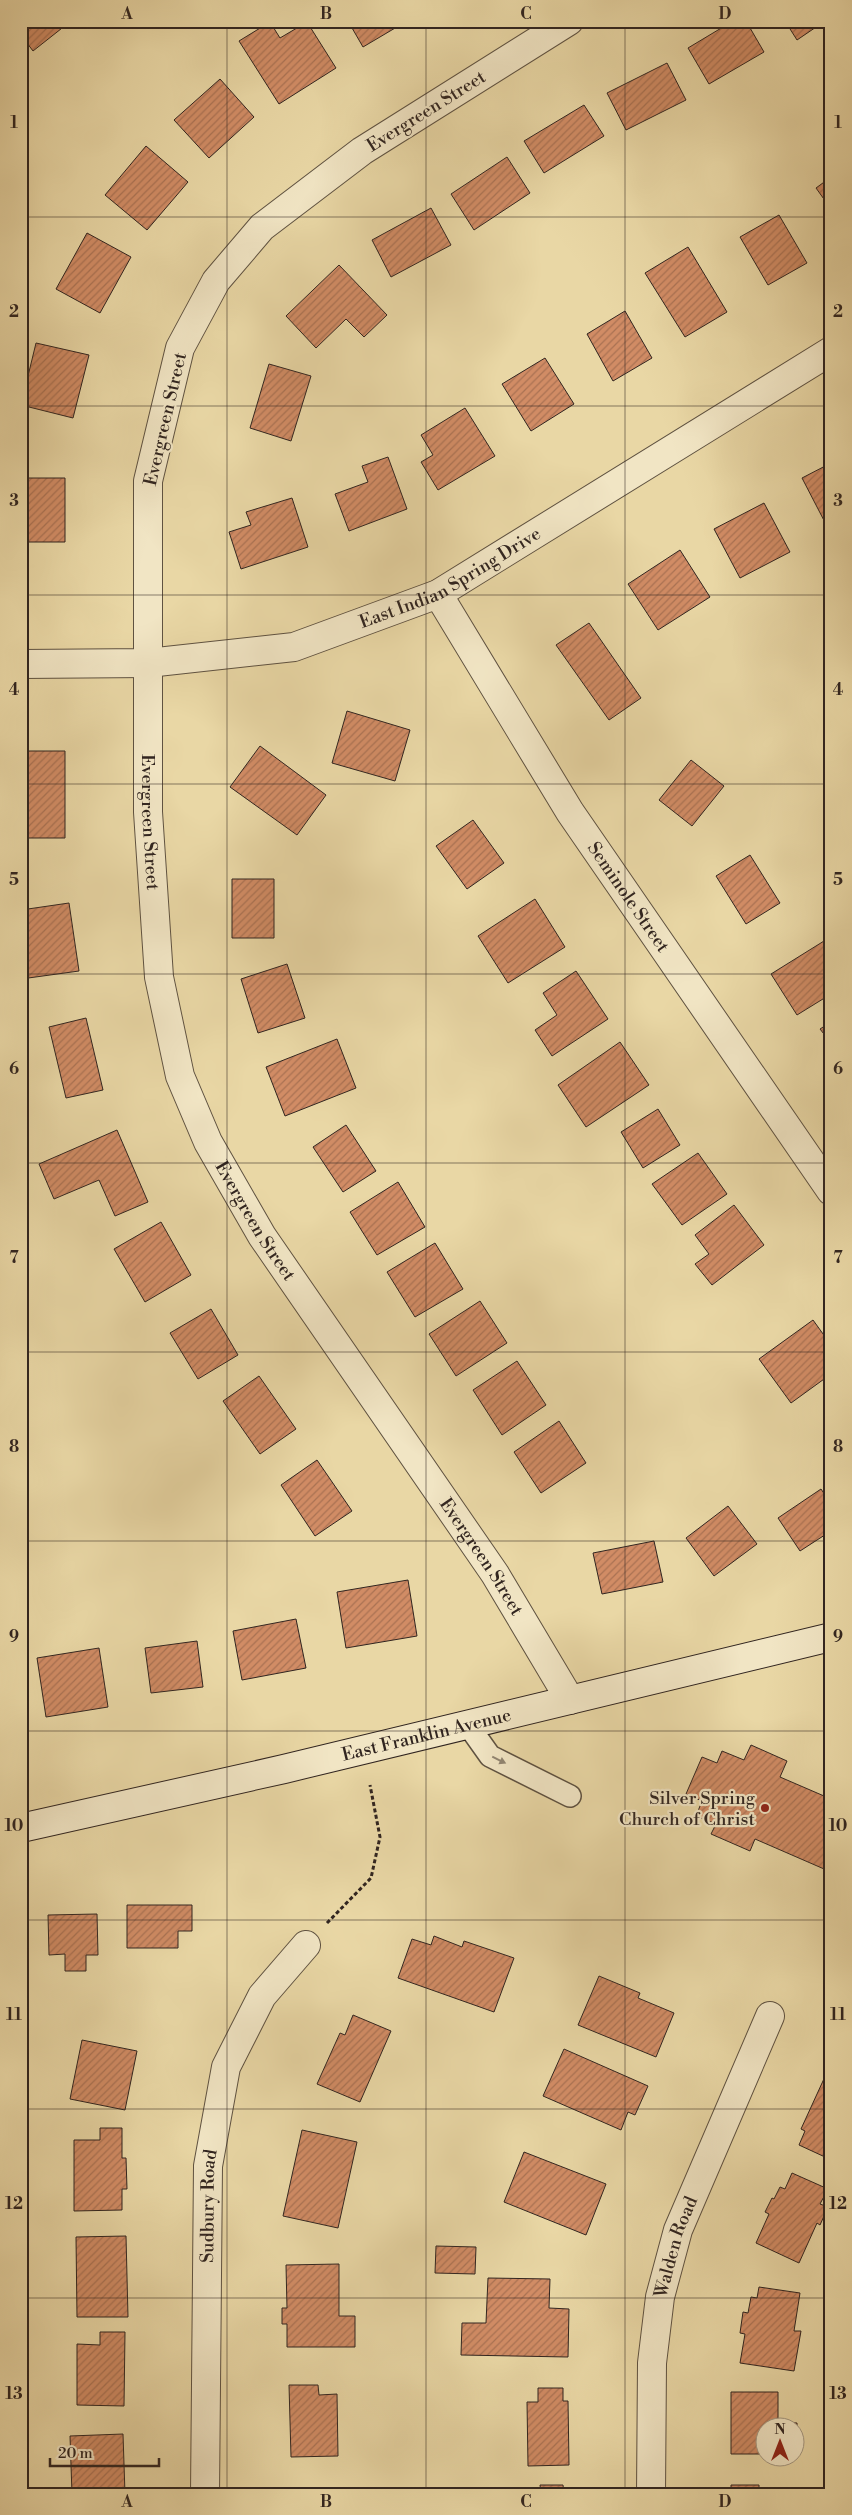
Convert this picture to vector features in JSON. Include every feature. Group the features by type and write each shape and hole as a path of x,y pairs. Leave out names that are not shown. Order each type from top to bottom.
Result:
{"street":[{"name":"Evergreen Street","path":"569,21 362,151 262,227 216,281 180,348 148,481 148,812 159,977 180,1076 208,1142 262,1236 495,1574 570,1700"},
{"name":"East Indian Spring Drive","path":"21,664 148,663 294,647 438,594 831,351"},
{"name":"Seminole Street","path":"438,594 570,812 831,1191"},
{"name":"East Franklin Avenue","path":"21,1828 468,1725 831,1637"},
{"name":"Sudbury Road","path":"205,2494 208,2166 226,2067 262,1996 306,1945"},
{"name":"Walden Road","path":"651,2494 652,2363 660,2297 678,2230 770,2016"}],"lane":[{"path":"468,1725 490,1756 570,1796"}],"path":[{"path":"306,1945 371,1878 380,1837 370,1785"}],"building":[{"path":"21,21 71,21 33,51 21,35"},
{"path":"348,21 407,21 363,47"},
{"path":"733,21 746,21 764,52 709,84 688,48"},
{"path":"785,21 825,21 797,40"},
{"path":"270,22 280,38 307,22 336,68 279,104 239,41"},
{"path":"667,63 686,100 626,130 607,93"},
{"path":"220,79 254,117 209,158 174,120"},
{"path":"584,105 604,136 544,173 524,141"},
{"path":"146,146 188,182 147,230 105,195"},
{"path":"507,157 530,193 474,230 451,194"},
{"path":"831,177 831,209 816,188"},
{"path":"431,208 451,245 391,277 372,240"},
{"path":"779,215 807,263 768,285 740,237"},
{"path":"87,233 131,257 100,313 56,289"},
{"path":"688,247 727,312 685,337 645,273"},
{"path":"339,265 387,315 364,337 346,319 316,348 286,316"},
{"path":"625,311 652,358 613,381 587,334"},
{"path":"36,343 89,355 73,418 21,405"},
{"path":"545,358 574,404 531,431 502,384"},
{"path":"269,364 311,376 291,441 250,428"},
{"path":"465,408 495,456 438,490 421,462 433,455 421,435"},
{"path":"388,457 407,509 349,531 335,494 368,482 362,466"},
{"path":"831,463 831,534 802,478"},
{"path":"21,478 65,478 65,542 21,542"},
{"path":"292,498 308,547 241,569 229,532 251,525 246,512"},
{"path":"764,503 790,552 740,578 714,529"},
{"path":"680,550 710,597 658,630 628,584"},
{"path":"589,623 641,698 609,720 556,645"},
{"path":"347,711 410,730 395,781 332,763"},
{"path":"260,746 326,795 297,835 230,787"},
{"path":"21,751 65,751 65,838 21,838"},
{"path":"691,760 724,786 692,826 659,800"},
{"path":"473,820 504,863 467,889 436,846"},
{"path":"750,855 780,903 746,924 716,876"},
{"path":"232,879 274,879 274,938 232,938"},
{"path":"535,899 565,947 508,983 478,936"},
{"path":"69,903 79,971 21,979 21,910"},
{"path":"824,941 831,953 831,994 797,1015 771,974"},
{"path":"287,964 305,1018 258,1033 241,979"},
{"path":"576,971 608,1019 552,1056 535,1030 557,1015 543,993"},
{"path":"86,1018 103,1090 66,1098 49,1027"},
{"path":"831,1022 831,1043 820,1029"},
{"path":"337,1039 356,1088 285,1116 266,1067"},
{"path":"620,1042 649,1085 586,1127 558,1085"},
{"path":"658,1109 680,1145 643,1168 621,1132"},
{"path":"346,1125 376,1171 343,1192 313,1147"},
{"path":"117,1130 148,1202 115,1216 99,1180 54,1199 39,1164"},
{"path":"698,1153 727,1194 682,1225 652,1184"},
{"path":"398,1182 425,1227 377,1255 350,1212"},
{"path":"734,1205 764,1245 712,1285 695,1264 709,1254 695,1235"},
{"path":"161,1222 191,1275 145,1302 114,1249"},
{"path":"435,1243 463,1289 415,1317 387,1272"},
{"path":"480,1301 507,1343 456,1376 429,1334"},
{"path":"211,1309 238,1355 198,1379 170,1333"},
{"path":"813,1320 831,1345 831,1374 791,1403 759,1359"},
{"path":"517,1361 546,1405 502,1435 473,1390"},
{"path":"259,1376 296,1429 260,1454 223,1401"},
{"path":"559,1421 586,1463 541,1493 514,1452"},
{"path":"317,1460 352,1511 315,1536 281,1485"},
{"path":"821,1489 831,1504 831,1531 800,1551 778,1518"},
{"path":"728,1506 757,1544 714,1576 686,1538"},
{"path":"654,1541 663,1582 602,1594 593,1553"},
{"path":"408,1580 417,1636 346,1648 337,1592"},
{"path":"296,1619 306,1668 242,1680 233,1631"},
{"path":"197,1641 203,1687 151,1693 145,1648"},
{"path":"99,1648 108,1707 46,1717 37,1658"},
{"name":"Silver Spring Church of Christ","path":"751,1745 787,1761 780,1777 831,1799 831,1872 755,1839 750,1851 711,1834 716,1824 696,1816 702,1801 686,1794 702,1757 717,1763 722,1751 744,1760"},
{"path":"127,1905 192,1905 192,1931 178,1931 178,1948 127,1948"},
{"path":"97,1914 98,1955 86,1955 86,1971 65,1971 65,1954 49,1955 48,1915"},
{"path":"434,1936 462,1947 464,1941 514,1958 494,2012 398,1978 412,1939 431,1945"},
{"path":"599,1976 640,1993 638,1998 674,2013 656,2057 578,2025"},
{"path":"353,2015 391,2031 360,2102 317,2084 340,2033 345,2035"},
{"path":"82,2040 137,2051 125,2110 70,2099"},
{"path":"564,2049 648,2086 635,2115 628,2112 621,2130 543,2096"},
{"path":"828,2070 831,2071 831,2145 825,2157 799,2145 805,2131 801,2129"},
{"path":"100,2128 122,2128 122,2158 126,2158 127,2189 122,2189 122,2210 74,2211 74,2140 100,2140"},
{"path":"302,2130 357,2142 338,2228 283,2216"},
{"path":"524,2152 606,2184 586,2235 504,2202"},
{"path":"792,2173 828,2189 820,2204 828,2207 820,2225 817,2223 799,2263 756,2243 769,2214 765,2212 772,2198 774,2199 780,2187 785,2189"},
{"path":"126,2236 128,2317 77,2317 76,2237"},
{"path":"436,2246 476,2247 475,2274 435,2273"},
{"path":"339,2264 339,2316 355,2316 355,2347 287,2347 287,2324 282,2324 282,2308 287,2308 286,2265"},
{"path":"488,2278 550,2279 549,2308 569,2309 568,2357 461,2355 462,2323 486,2323"},
{"path":"759,2287 800,2293 794,2331 801,2331 794,2371 740,2363 745,2334 740,2333 743,2312 748,2313 751,2297 757,2298"},
{"path":"100,2332 125,2332 124,2406 77,2405 77,2344 100,2345"},
{"path":"289,2385 318,2385 319,2395 337,2394 338,2456 291,2457"},
{"path":"538,2388 563,2388 563,2401 568,2401 569,2465 528,2466 527,2402 538,2402"},
{"path":"731,2392 778,2392 778,2418 754,2418 754,2454 731,2454"},
{"path":"123,2434 125,2494 72,2494 70,2436"},
{"path":"540,2485 563,2485 564,2494 541,2494"},
{"path":"731,2485 759,2485 759,2494 731,2494"}],"place":[{"name":"Silver Spring Church of Christ","path":"765,1808"}]}
